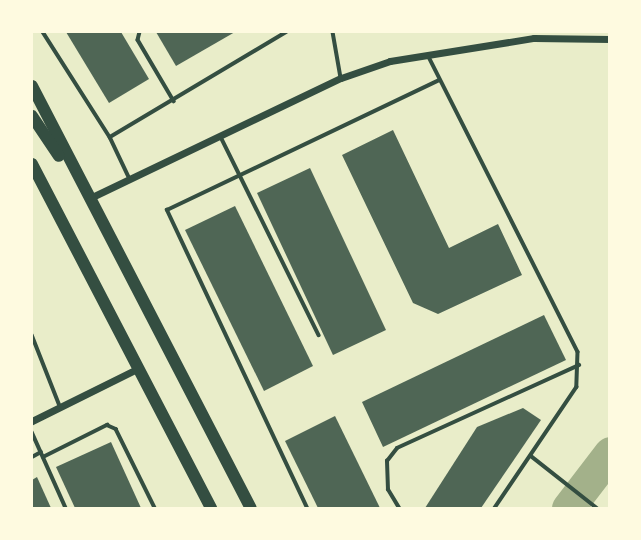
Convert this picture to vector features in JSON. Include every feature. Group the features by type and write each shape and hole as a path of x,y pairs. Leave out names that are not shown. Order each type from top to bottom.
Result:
{"main road":[{"path":"32,86 251,509"},
{"path":"32,116 89,199"},
{"path":"32,164 41,186 211,509"},
{"path":"32,176 41,186"}],"street":[{"path":"89,199 341,78 429,54 534,38 610,39"},
{"path":"32,421 139,368"}],"lane":[{"path":"43,32 110,137 130,179"},
{"path":"140,32 138,40 174,101"},
{"path":"110,137 286,32"},
{"path":"334,32 341,78"},
{"path":"429,54 439,80 578,352 577,387 495,509"},
{"path":"307,509 167,209 439,80"},
{"path":"220,135 320,335"},
{"path":"32,335 34,348 60,406"},
{"path":"400,509 388,491 387,471 387,461 397,448 579,365"},
{"path":"32,457 107,425 116,429 155,509"},
{"path":"32,432 66,509"},
{"path":"531,456 574,494 597,509"}],"building":[{"path":"66,32 121,32 149,79 109,103"},
{"path":"156,32 235,32 176,66"},
{"path":"393,130 449,248 498,224 522,275 438,314 413,303 342,155"},
{"path":"310,168 386,330 333,355 257,193"},
{"path":"235,206 313,366 264,391 185,230"},
{"path":"544,315 566,360 383,447 362,402"},
{"path":"523,408 541,420 481,508 425,508 477,427"},
{"path":"335,416 380,508 318,508 285,441"},
{"path":"111,442 141,508 75,508 56,467"},
{"path":"37,477 51,508 32,508 32,480"}],"waterway":[{"path":"568,508 610,453"}]}
